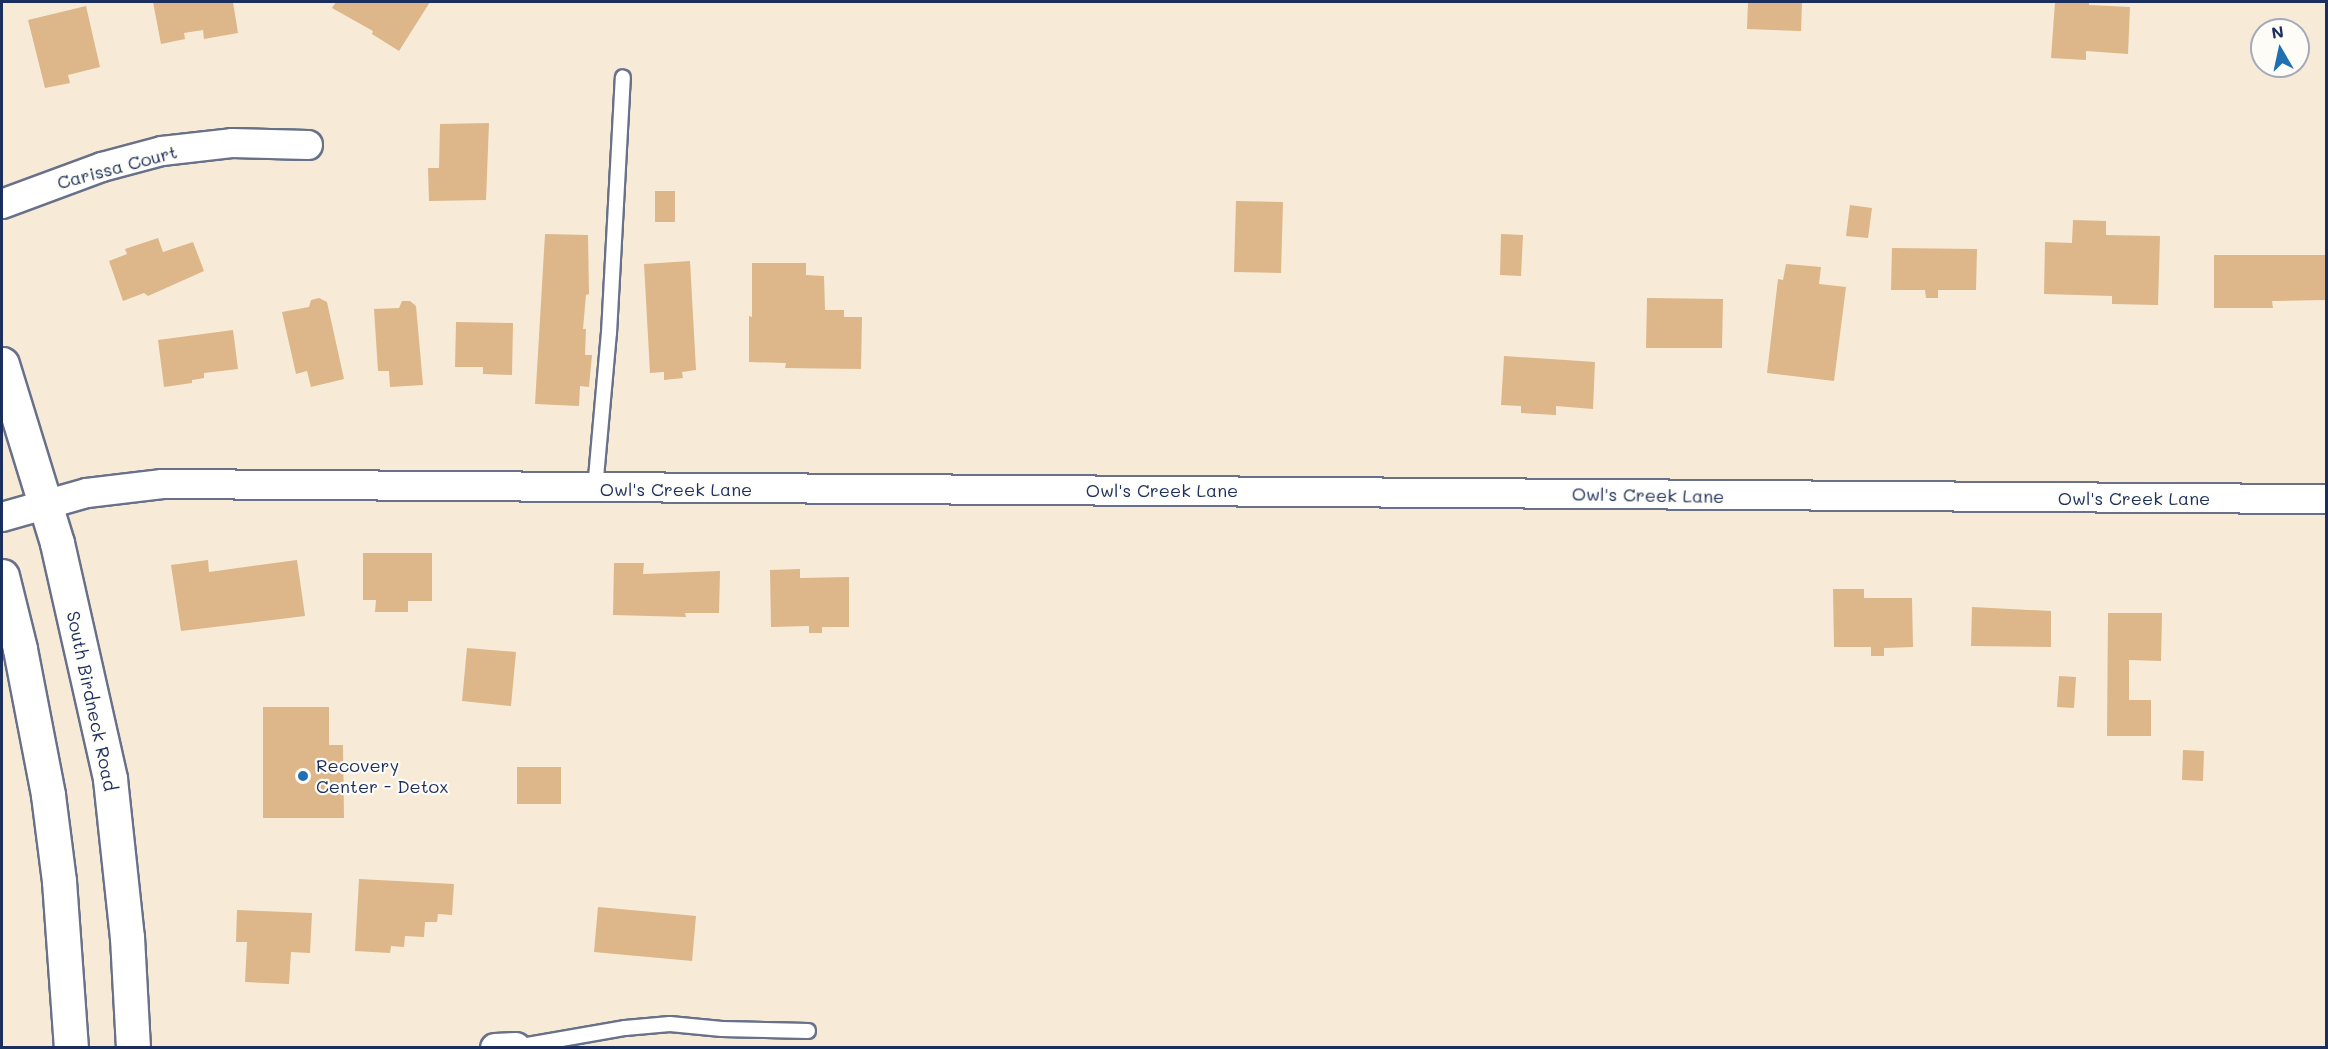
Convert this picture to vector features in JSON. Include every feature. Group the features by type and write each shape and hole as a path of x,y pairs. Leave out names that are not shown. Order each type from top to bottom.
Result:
{"main road":[{"name":"South Birdneck Road","path":"2,364 46,504 78,625 110,779 127,937 133,1047"},
{"path":"2,576 20,649 48,795 58,881 70,1047"}],"street":[{"name":"Carissa Court","path":"2,204 102,167 162,151 232,143 308,145"},
{"name":"Owl's Creek Lane","path":"2,517 87,493 162,484 595,489 2326,499"}],"lane":[{"path":"595,489 609,333 623,77"},
{"path":"505,1047 625,1028 670,1024 722,1029 808,1031"}],"building":[{"path":"153,2 233,2 238,33 204,39 203,30 184,33 185,39 161,44"},
{"path":"336,2 430,2 399,51 372,34 373,31 332,8"},
{"path":"1748,2 1802,2 1801,31 1747,29"},
{"path":"2055,2 2089,2 2089,5 2130,7 2128,54 2086,51 2086,60 2051,58"},
{"path":"86,6 100,67 68,75 70,83 45,88 28,20"},
{"path":"489,123 486,200 429,201 428,168 439,168 440,124"},
{"path":"655,191 675,191 675,222 655,222"},
{"path":"1236,201 1283,202 1281,273 1234,272"},
{"path":"1850,205 1872,208 1868,238 1846,236"},
{"path":"2073,220 2106,221 2106,235 2160,236 2158,305 2112,304 2112,296 2044,294 2045,242 2072,243"},
{"path":"545,234 588,235 589,294 586,295 583,329 586,329 585,355 592,355 589,387 580,386 579,406 535,404"},
{"path":"1501,234 1523,235 1521,276 1500,275"},
{"path":"158,238 163,252 193,242 204,271 148,296 144,293 123,301 109,261 127,254 125,249"},
{"path":"1892,248 1977,249 1976,290 1938,290 1938,298 1926,298 1925,290 1891,290"},
{"path":"2214,255 2326,255 2326,300 2272,301 2273,308 2214,308"},
{"path":"690,261 696,370 682,372 683,378 664,380 664,372 650,373 644,264"},
{"path":"752,263 806,263 806,275 824,276 825,310 844,310 844,317 862,317 861,369 785,368 786,363 749,362"},
{"path":"1786,264 1821,267 1819,284 1846,287 1834,381 1767,373 1778,279 1783,280"},
{"path":"319,298 327,302 344,379 311,387 307,371 296,374 282,312 309,307 311,300"},
{"path":"1647,298 1723,299 1722,348 1646,348"},
{"path":"402,301 410,301 416,306 423,385 390,387 389,371 378,371 374,309 399,308"},
{"path":"456,322 513,323 512,375 483,374 483,367 455,367"},
{"path":"233,330 238,369 204,373 204,378 192,380 192,383 164,387 158,340"},
{"path":"1504,356 1595,362 1593,409 1556,406 1556,415 1521,413 1521,406 1501,405"},
{"path":"363,553 432,553 432,601 408,601 408,612 375,612 376,600 363,600"},
{"path":"208,560 209,572 297,560 305,616 181,631 171,565"},
{"path":"614,563 644,563 643,574 720,571 719,613 685,613 686,617 613,615"},
{"path":"800,569 800,578 849,577 849,627 822,627 822,633 809,633 809,626 771,627 770,570"},
{"path":"1833,589 1864,589 1864,598 1912,598 1913,647 1884,648 1884,656 1871,656 1871,647 1834,647"},
{"path":"1972,607 2051,611 2051,647 1971,646"},
{"path":"2108,613 2162,613 2161,661 2129,660 2129,700 2151,700 2151,736 2107,736"},
{"path":"467,648 516,652 511,706 462,701"},
{"path":"2059,676 2076,677 2074,708 2057,707"},
{"name":"Recovery Center - Detox","path":"263,707 329,707 329,745 343,745 344,818 263,818"},
{"path":"2183,750 2204,751 2203,781 2182,780"},
{"path":"517,767 561,767 561,804 517,804"},
{"path":"359,879 454,884 452,915 438,914 437,922 425,922 424,937 405,936 404,947 391,946 390,953 355,951"},
{"path":"598,907 696,916 692,961 594,952"},
{"path":"237,910 312,913 310,953 291,952 289,984 245,982 247,942 236,942"}],"place":[{"name":"Recovery Center - Detox","path":"303,776"}]}
